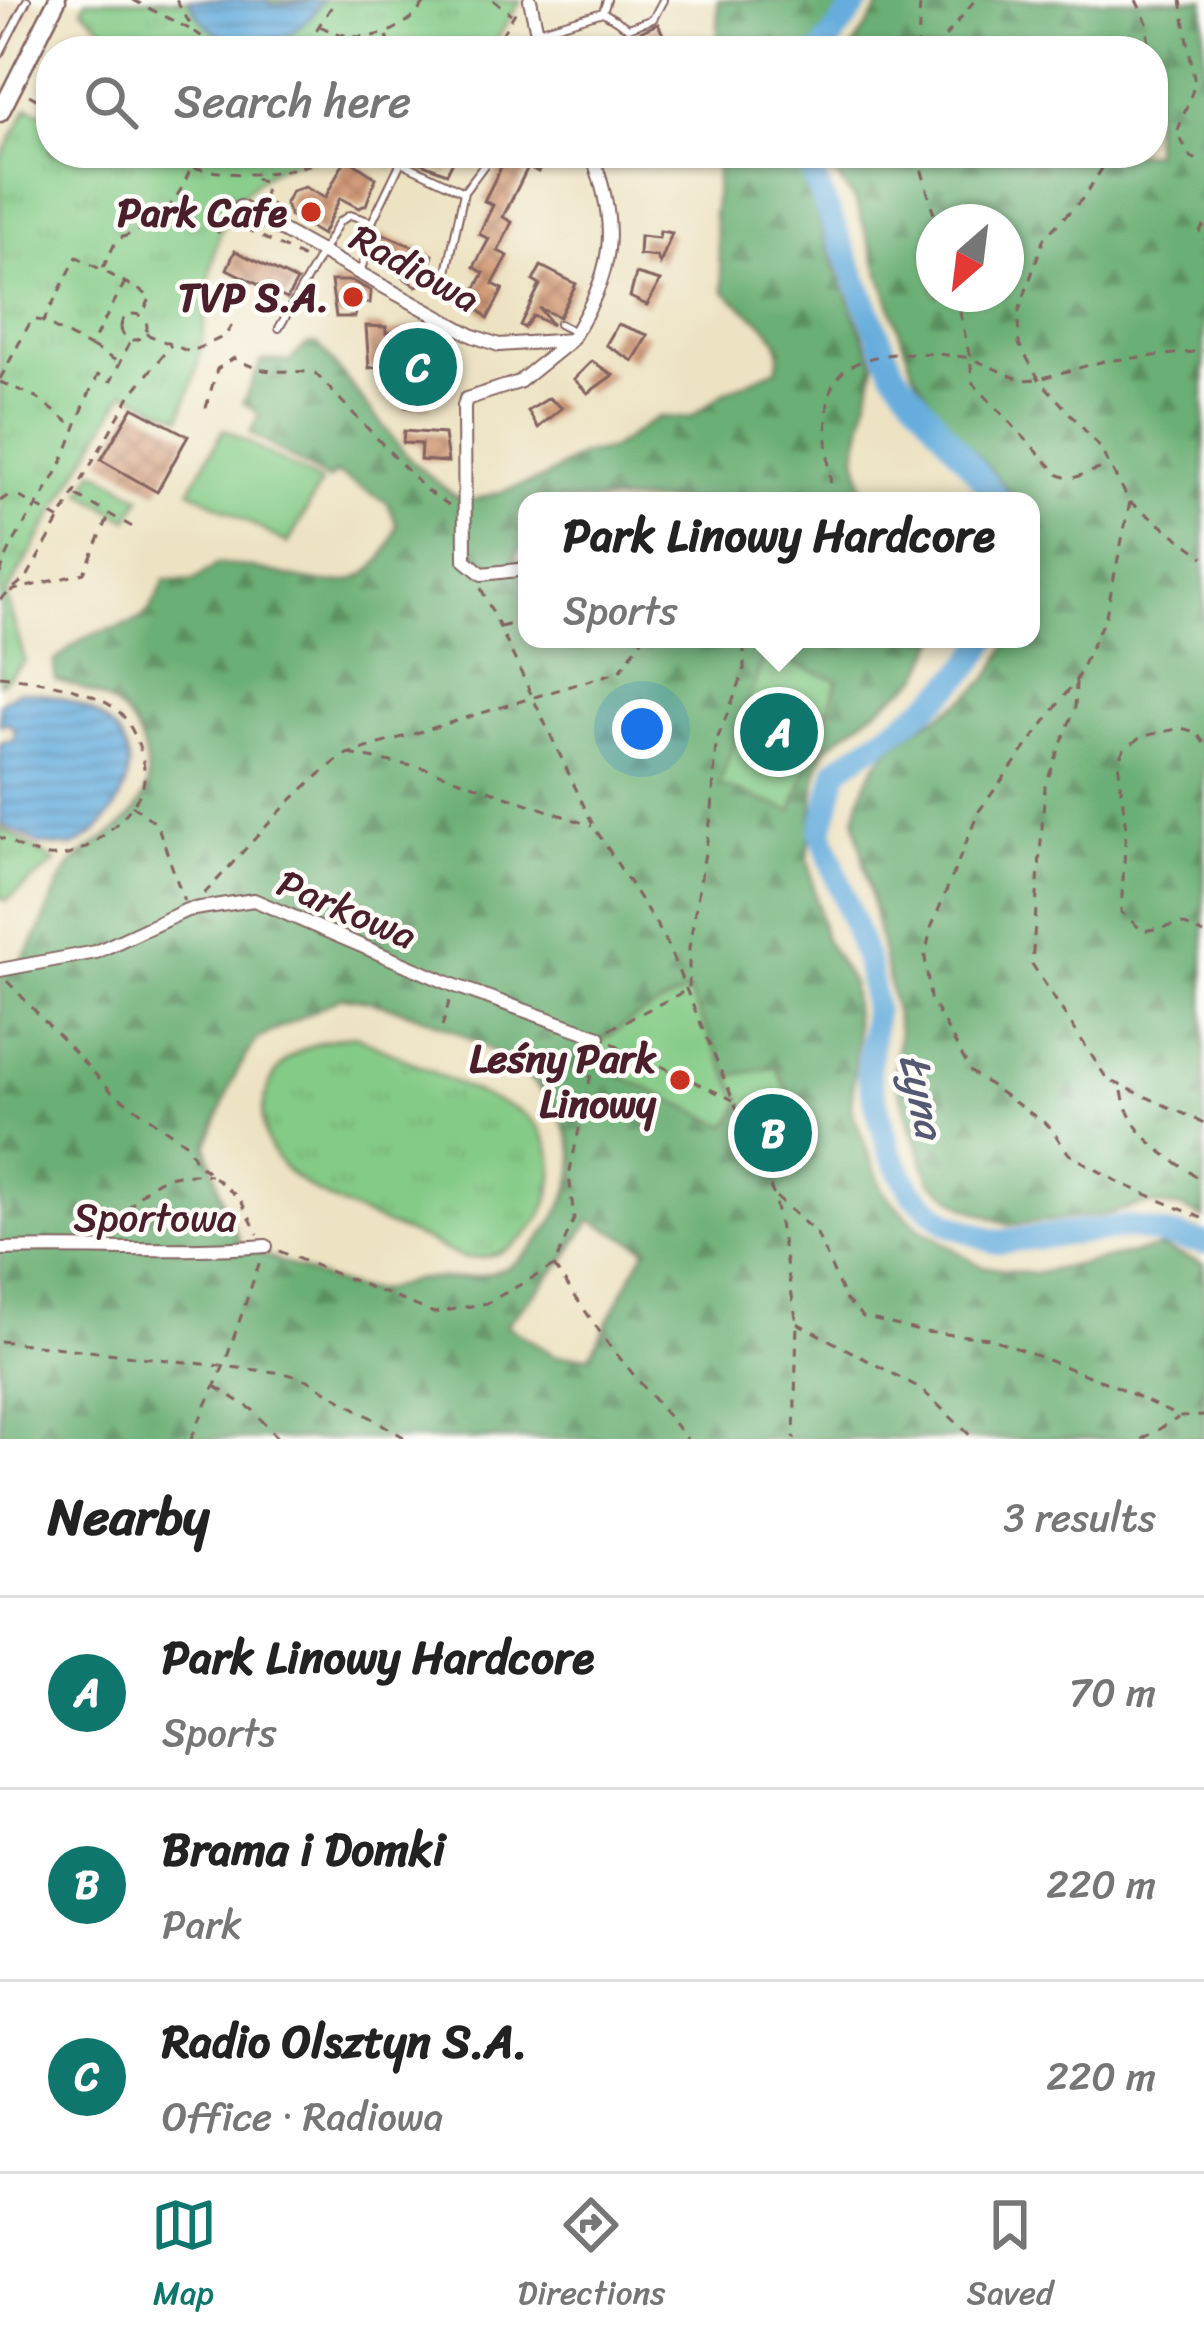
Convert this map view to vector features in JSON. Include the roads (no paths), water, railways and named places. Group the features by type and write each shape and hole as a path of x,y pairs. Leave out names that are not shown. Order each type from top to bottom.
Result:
{"main road":[{"path":"40,36 58,0"},
{"path":"0,113 36,43"}],"street":[{"path":"527,0 535,36"},
{"path":"518,570 482,574 472,569 462,545 466,399 519,382 573,336 602,286 610,251 608,196 597,168"},
{"name":"Radiowa","path":"240,207 320,258 360,272 499,345 573,336"},
{"name":"Parkowa","path":"0,971 96,952 187,910 254,900 453,985 598,1037"},
{"name":"Sportowa","path":"0,1249 94,1246 184,1252 266,1246"}],"lane":[{"path":"0,52 27,0"},
{"path":"604,12 607,0"},
{"path":"534,32 604,12 628,28 653,19 663,0"},
{"path":"360,272 374,232 372,222 398,168"},
{"path":"414,168 464,192"},
{"path":"446,277 464,192 482,168"},
{"path":"279,328 339,222 350,215 372,222"},
{"path":"559,324 573,336"}],"water":[{"path":"189,0 266,0 272,5 322,0 309,19 284,36 222,36 202,20"},
{"path":"18,691 65,699 87,709 120,738 128,757 128,778 118,803 104,823 71,847 39,844 0,823 0,742 12,741 16,731 7,722 0,725 0,703"}],"waterway":[{"name":"Łyna","path":"833,36 860,0"},
{"name":"Łyna","path":"810,168 893,370 993,492"},
{"name":"Łyna","path":"981,648 940,696 837,769 821,832 868,965 875,1010 868,1073 889,1151 912,1193 946,1223 996,1242 1129,1227 1204,1243"}],"place":[{"name":"Park Cafe","path":"311,212"},
{"name":"TVP S.A.","path":"353,297"},
{"name":"Radio Olsztyn S.A.","path":"418,367"},
{"name":"Park Linowy Hardcore","path":"779,732"},
{"name":"Leśny Park Linowy","path":"680,1080"},
{"name":"Brama i Domki","path":"773,1133"}]}
